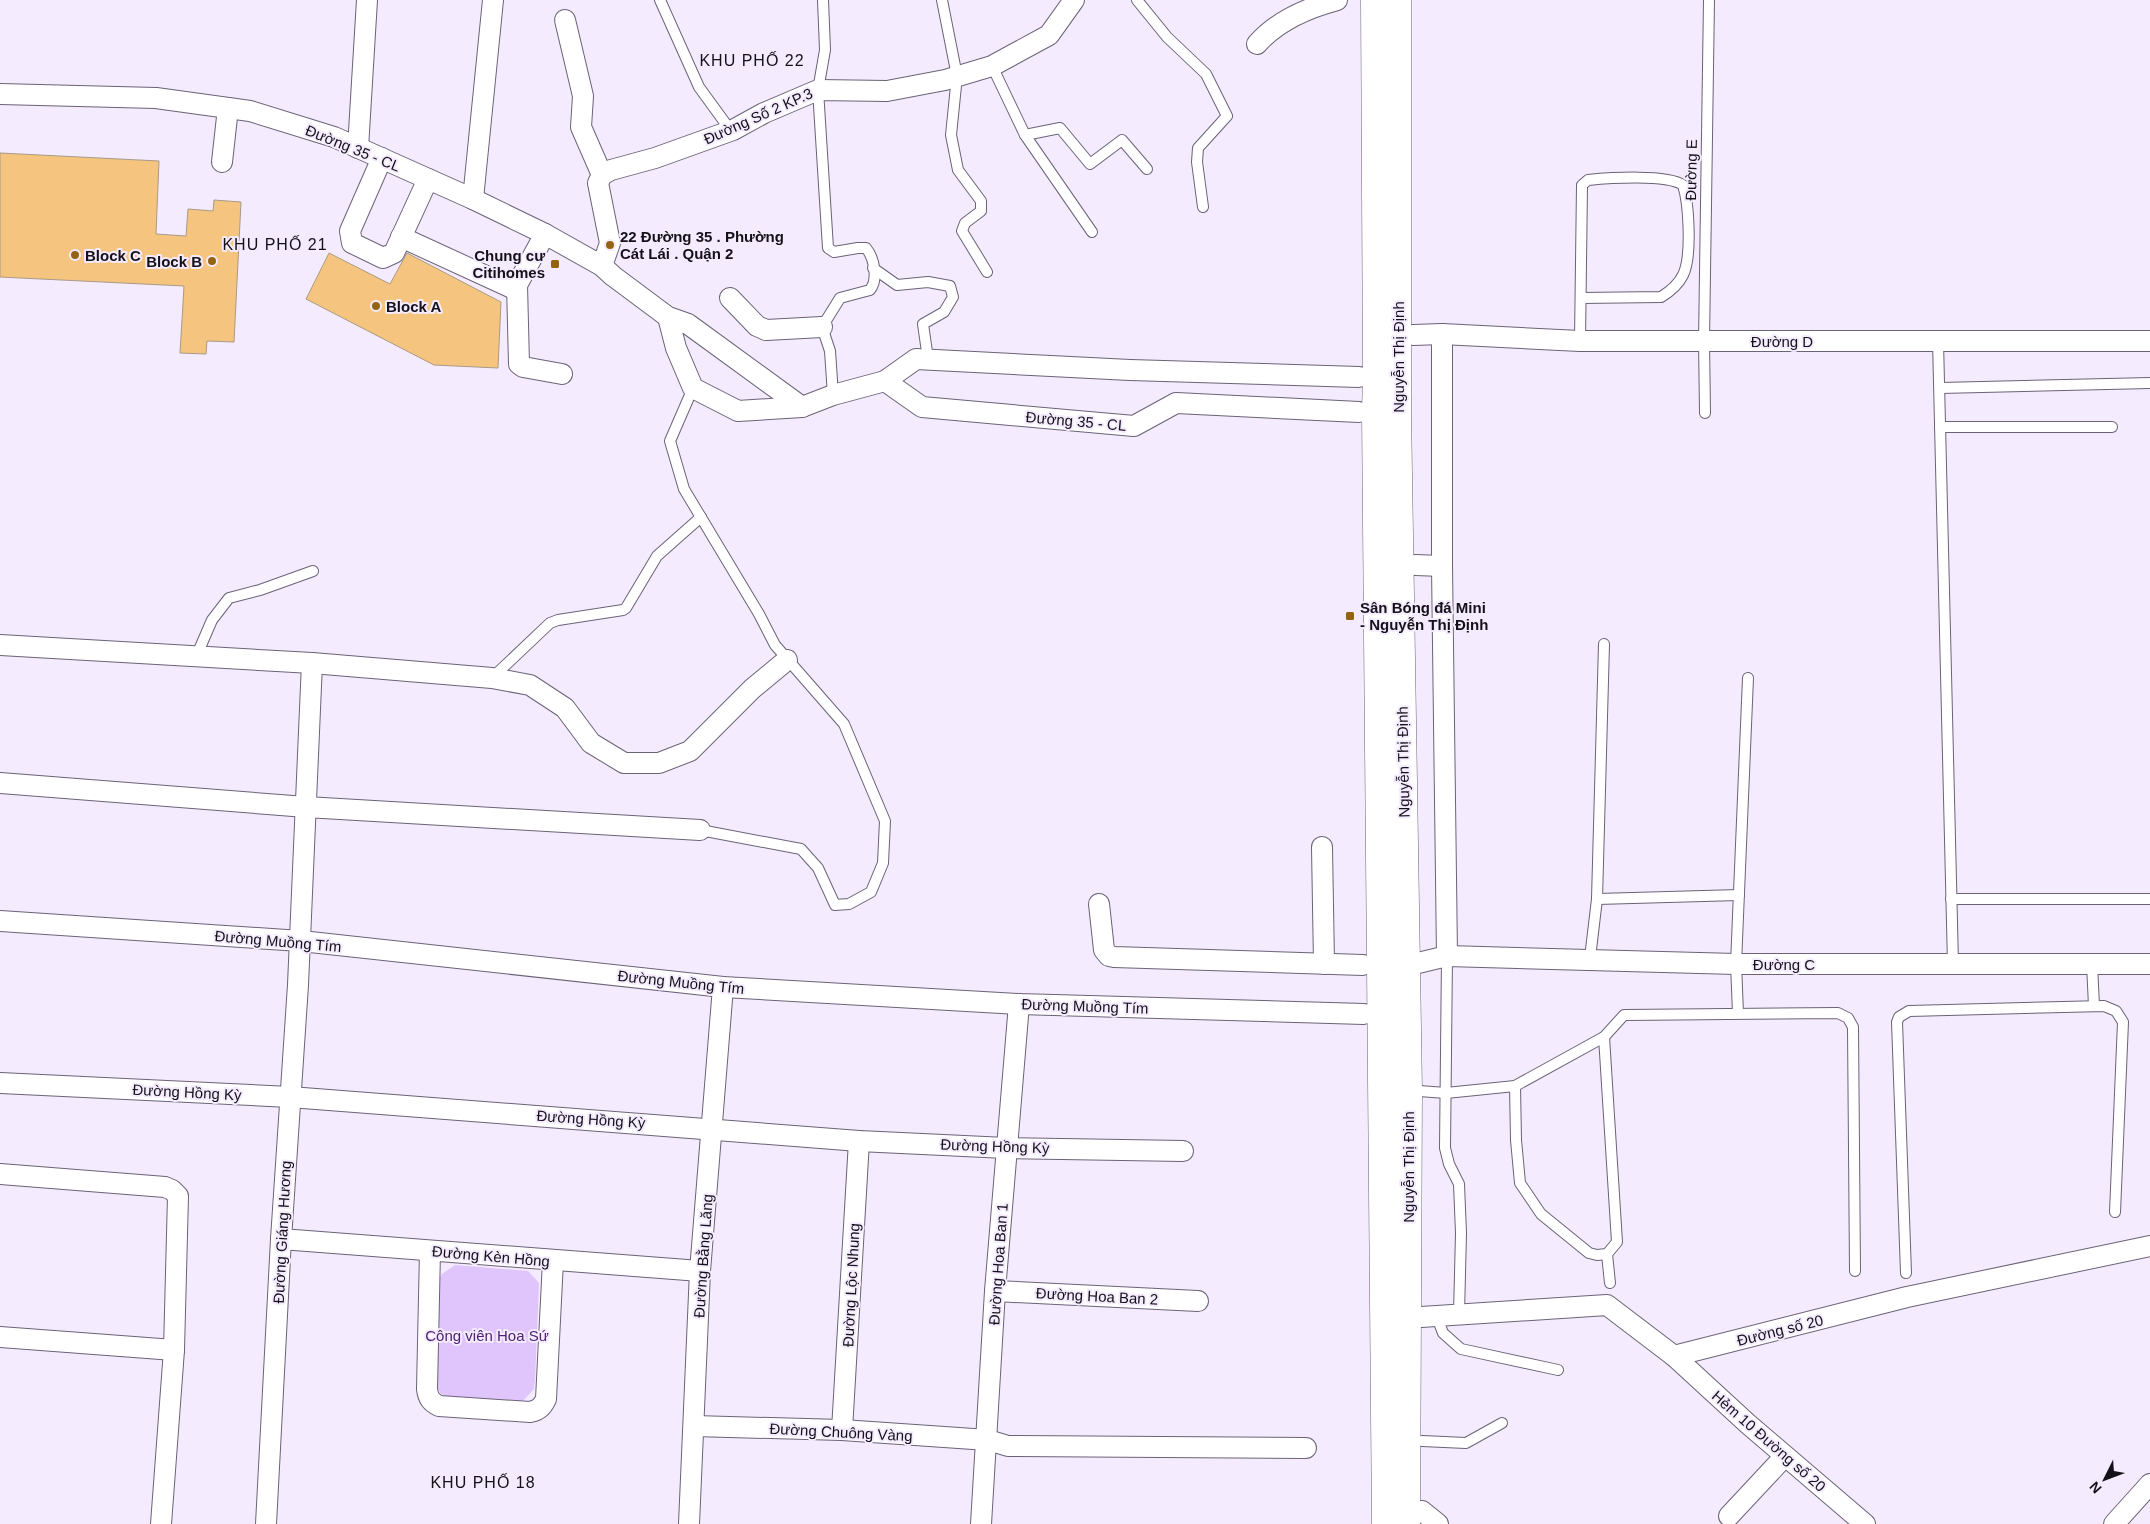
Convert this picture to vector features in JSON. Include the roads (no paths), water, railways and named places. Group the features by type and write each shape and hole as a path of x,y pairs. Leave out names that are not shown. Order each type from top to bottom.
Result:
{"main road":[{"name":"Nguyễn Thị Định","path":"1356,0 1387,377"},
{"name":"Nguyễn Thị Định","path":"1375,0 1387,377 1393,964 1386,1524"},
{"name":"Nguyễn Thị Định","path":"1367,1524 1393,1014 1387,377 1397,0"},
{"name":"Nguyễn Thị Định","path":"1387,377 1413,335 1414,0"},
{"name":"Nguyễn Thị Định","path":"1387,412 1429,566 1393,964"},
{"name":"Nguyễn Thị Định","path":"1393,1014 1424,1092 1419,1517"},
{"name":"Nguyễn Thị Định","path":"1419,1517 1422,1440 1421,1315"}],"street":[{"path":"358,148 367,0"},
{"path":"473,199 493,0"},
{"name":"Đường Số 2 KP.3","path":"602,175 611,170 655,158 730,131 764,113 818,90 888,91 957,76 992,66 1049,35 1074,0"},
{"path":"1257,44 1278,25 1316,5 1337,0"},
{"path":"565,20 583,96 581,127 602,175 598,183 610,243 602,266"},
{"name":"Đường 35 - CL","path":"0,94 156,98 250,111 334,137 473,199 545,234 602,266 668,317 688,324 802,407"},
{"path":"222,162 228,108"},
{"path":"382,158 350,231 352,243 383,258 394,253 428,179"},
{"path":"545,234 517,285 519,364 523,367 562,374"},
{"path":"401,237 512,288 517,285"},
{"path":"730,298 757,326 766,330 822,326"},
{"path":"668,317 676,348 694,388 738,411 802,407 833,395 885,381 916,359 1130,370 1387,377"},
{"path":"1442,334 1429,566 1447,956"},
{"name":"Đường D","path":"1413,335 1442,334 1580,341 2150,341"},
{"name":"Đường 35 - CL","path":"885,381 922,407 1134,426 1176,403 1387,412"},
{"path":"0,645 312,663 492,678 530,685 565,708 591,743 624,763 659,763 690,752 752,689 787,660"},
{"name":"Đường Giáng Hương","path":"266,1524 281,1239 301,941 312,663"},
{"path":"0,783 306,807 700,830"},
{"path":"1322,847 1324,964"},
{"name":"Đường C","path":"1098,904 1104,950 1108,956 1324,964 1393,964 1447,956 1590,958 1736,964 2150,964"},
{"name":"Đường Muồng Tím","path":"0,921 301,941 722,987 1019,1004 1393,1014"},
{"name":"Đường Bằng Lăng","path":"689,1524 700,1271 713,1128 722,987"},
{"name":"Đường Hoa Ban 1","path":"981,1524 1006,1148 1019,1004"},
{"name":"Đường Hồng Kỳ","path":"0,1083 290,1097 713,1128 859,1141 1006,1148 1183,1151"},
{"name":"Đường Lộc Nhung","path":"842,1430 859,1141"},
{"path":"0,1174 165,1187 172,1190 178,1196 174,1350 161,1524"},
{"name":"Đường Kèn Hồng","path":"281,1239 700,1271"},
{"name":"Đường số 20","path":"1674,1356 1908,1297 2150,1246"},
{"path":"430,1251 427,1389 432,1403 439,1406 530,1412 538,1410 543,1406 546,1399 553,1261"},
{"name":"Đường Hoa Ban 2","path":"996,1291 1198,1301"},
{"path":"1421,1315 1607,1305 1674,1356"},
{"path":"0,1337 174,1350"},
{"name":"Hẻm 10 Đường số 20","path":"1674,1356 1785,1456 1865,1524"},
{"name":"Đường Chuông Vàng","path":"694,1426 842,1430 988,1440 1008,1446 1306,1448"},
{"path":"1729,1516 1785,1456"},
{"path":"2114,1524 2150,1484"}],"lane":[{"path":"660,0 700,87 730,131"},
{"path":"823,0 825,50 818,90 828,248 834,252 866,248 870,253 876,278 870,290 840,298 822,326 830,351 833,395"},
{"path":"942,0 957,76 950,135 958,170 981,200 982,211 965,223 962,231 987,272"},
{"path":"1137,0 1167,37 1206,74 1227,116 1198,148 1197,162 1203,207"},
{"name":"Đường E","path":"1705,413 1704,341 1709,0"},
{"path":"992,66 1025,135 1092,232"},
{"path":"1025,135 1060,128 1090,164 1122,140 1147,169"},
{"path":"1580,341 1582,185 1588,180 1608,178 1678,181 1683,185 1686,195 1688,251 1684,273 1677,285 1670,292 1661,296 1581,298"},
{"path":"873,268 897,285 928,282 950,286 954,297 944,312 923,324 928,359"},
{"path":"1938,341 1953,964"},
{"path":"1940,388 2150,383"},
{"path":"694,388 670,441 684,489 759,614 775,645 844,724 885,821 884,863 871,892 849,904 835,905 818,868 801,849 700,830"},
{"path":"1940,427 2112,427"},
{"path":"492,678 550,623 584,615 618,612 626,608 657,556 701,517"},
{"path":"196,656 212,620 229,598 260,590 313,571"},
{"path":"1590,958 1598,899 1604,644"},
{"path":"1738,1013 1736,964 1748,678"},
{"path":"1598,899 1739,895"},
{"path":"1951,899 2150,899"},
{"path":"1447,956 1424,1092 1449,1164 1460,1184 1459,1314"},
{"path":"2092,964 2094,1006"},
{"path":"1906,1274 1897,1022 1909,1010 2094,1006 2110,1007 2121,1017 2123,1022 2115,1212"},
{"path":"1424,1092 1515,1086 1604,1038 1624,1015 1838,1013 1848,1018 1853,1027 1855,1271"},
{"path":"1515,1086 1516,1140 1520,1183 1541,1214 1548,1220 1589,1253 1597,1255 1607,1254 1617,1242 1604,1038"},
{"path":"1607,1254 1610,1283"},
{"path":"1421,1315 1460,1349 1558,1370"},
{"path":"1422,1440 1466,1443 1502,1423"}],"place":[{"name":"22 Đường 35 . Phường Cát Lái . Quận 2","path":"610,245"},
{"name":"Block C","path":"75,255"},
{"name":"Block B","path":"212,261"},
{"name":"Chung cư Citihomes","path":"555,264"},
{"name":"Block A","path":"376,306"},
{"name":"Sân Bóng đá Mini - Nguyễn Thị Định","path":"1350,616"}],"district":[{"name":"KHU PHỐ 22","path":"752,60"},
{"name":"KHU PHỐ 21","path":"275,244"},
{"name":"KHU PHỐ 18","path":"483,1482"}],"park label":[{"name":"Công viên Hoa Sứ","path":"487,1335"}]}
